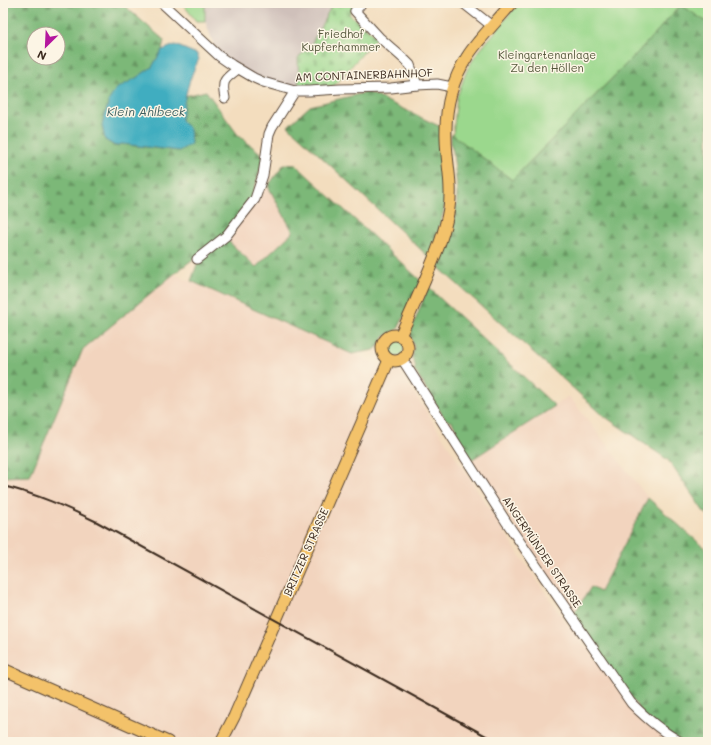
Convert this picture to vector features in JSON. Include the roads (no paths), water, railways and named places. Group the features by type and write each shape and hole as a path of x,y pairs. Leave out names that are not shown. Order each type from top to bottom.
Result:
{"main road":[{"path":"400,336 435,258 446,223 451,194 446,128 449,98 452,87 467,56 512,3"},
{"path":"397,334 404,338 408,345 408,353 402,359 396,361 386,358 382,350 382,343 384,340 397,334"},
{"name":"BRITZER STRASSE","path":"221,742 234,717 390,360"},
{"path":"3,669 168,742"}],"street":[{"name":"AM CONTAINERBAHNHOF","path":"162,3 219,56 238,69 263,82 295,91 391,88 437,84 452,87"},
{"path":"362,3 355,11 379,37 410,65 417,85"},
{"path":"463,3 492,26"},
{"path":"225,98 223,88 226,78 238,69"},
{"path":"197,259 226,236 255,199 263,175 269,134 295,91"},
{"name":"ANGERMÜNDER STRASSE","path":"402,359 507,523 631,703 659,728 681,742"}],"water":[{"name":"Klein Ahlbeck","path":"175,45 197,54 199,59 187,89 181,120 190,129 191,144 179,151 122,144 115,146 105,140 102,125 109,100 116,89 152,67 162,50"}],"railway":[{"path":"3,486 51,501 97,522 497,742"}],"park label":[{"name":"Friedhof Kupferhammer","path":"341,40"},
{"name":"Kleingartenanlage Zu den Höllen","path":"547,61"}]}
